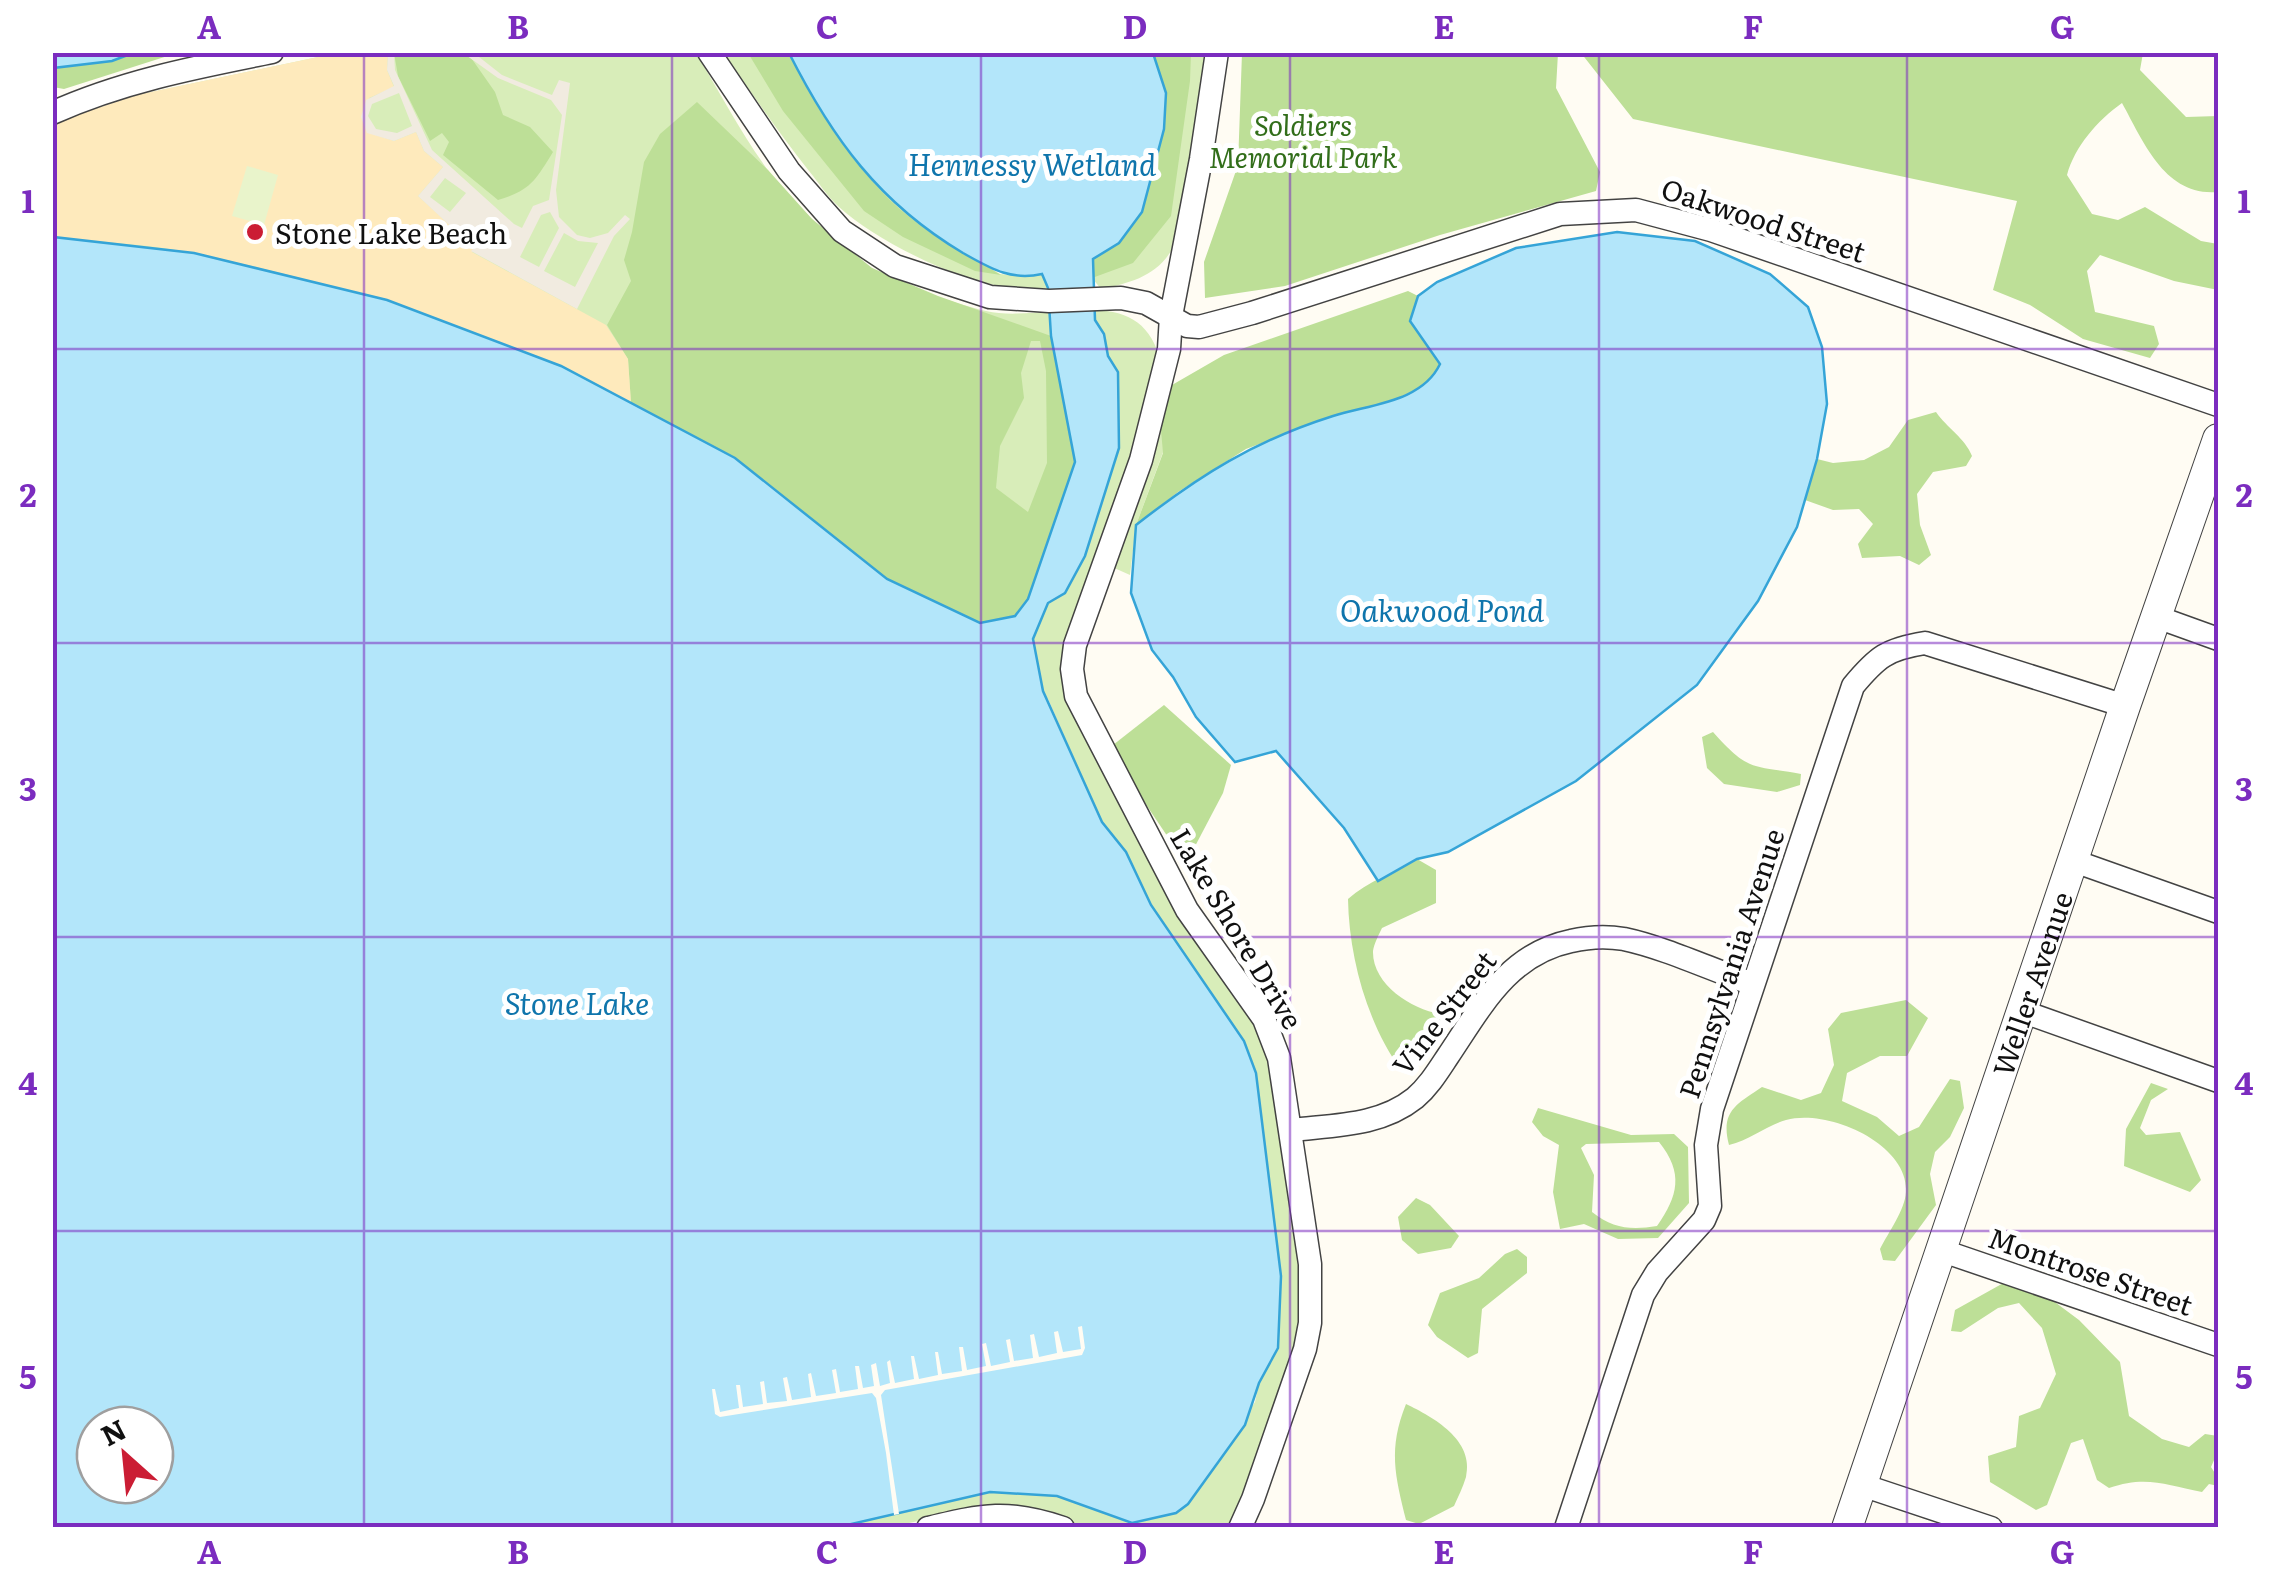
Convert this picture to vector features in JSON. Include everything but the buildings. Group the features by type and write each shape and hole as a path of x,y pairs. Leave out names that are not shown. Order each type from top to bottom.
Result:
{"street":[{"path":"52,113 111,88 272,52"},
{"name":"Oakwood Street","path":"708,52 789,172 842,231 896,266 990,297 1095,297 1146,303 1187,326 1199,326 1252,313 1560,214 1636,210 1730,236 2218,405"},
{"name":"Lake Shore Drive","path":"1217,52 1171,316 1169,348 1140,460 1076,644 1073,682 1076,696 1187,910 1264,1019 1279,1058 1310,1264 1310,1323 1305,1349 1254,1500 1240,1528"},
{"name":"Weller Avenue","path":"1847,1528 2218,439"},
{"path":"2157,617 2218,639"},
{"name":"Pennsylvania Avenue","path":"1566,1528 1643,1295 1677,1246 1704,1220 1710,1206 1706,1145 1712,1108 1853,686 1876,659 1898,647 1925,643 2125,706"},
{"path":"2074,861 2218,912"},
{"name":"Vine Street","path":"1292,1130 1372,1120 1416,1097 1496,984 1518,964 1557,944 1586,938 1623,939 1753,984"},
{"path":"2024,1012 2218,1081"},
{"name":"Montrose Street","path":"1944,1250 2218,1346"},
{"path":"1862,1485 1991,1528"},
{"path":"928,1528 990,1514 1010,1514 1063,1528"}],"green space":[{"path":"467,52 495,92 503,115 530,127 553,152 531,183 498,200 443,155 449,142 442,133 430,141 398,76 394,53"},
{"path":"133,53 177,53 64,89 53,87 52,69 112,61"},
{"path":"337,53 696,53 777,182 831,236 872,268 928,293 986,311 1106,311 1127,317 1145,329 1157,350 1128,471 1065,656 1270,1045 1304,1258 1301,1338 1233,1527 1083,1527 1024,1509 950,1514 891,1527 834,1527 990,1492 1057,1496 1132,1523 1188,1504 1255,1402 1259,1383 1278,1348 1281,1276 1256,1073 1244,1041 1151,905 1126,852 1102,822 1048,699 194,253 53,237 137,95"},
{"path":"724,53 789,53 811,96 937,237 1000,274 1042,274 1048,288 1024,289 968,277 909,253 858,222 823,189"},
{"path":"748,53 789,53 834,131 890,200 929,231 1001,275 975,271 903,237 864,211 783,111"},
{"name":"Soldiers Memorial Park","path":"1153,53 1206,53 1201,102 1171,251 1149,273 1101,289 1092,278 1093,259 1166,93"},
{"name":"Soldiers Memorial Park","path":"1153,53 1191,53 1171,216 1133,263 1092,278 1093,259 1119,243 1142,211 1164,129 1166,93"},
{"path":"1242,53 1558,53 1556,88 1600,172 1596,191 1440,235 1285,286 1205,298 1204,262 1238,165"},
{"path":"1581,53 2143,53 2140,70 2186,117 2218,116 2217,192 2199,191 2170,176 2148,150 2122,103 2088,135 2067,175 2092,214 2118,220 2145,207 2201,241 2218,244 2218,290 2174,281 2100,255 2087,271 2095,312 2154,326 2159,344 2150,358 2083,339 2030,305 1993,290 2017,201 1633,119"},
{"path":"697,102 812,219 872,268 1051,336 1075,462 1028,599 1015,616 980,623 887,579 735,458 631,403 628,359 607,325 631,281 624,260 644,162 660,134","holes":["1031,341 1040,341 1046,371 1047,463 1028,512 996,488 1000,446 1024,398 1021,373"]},
{"path":"247,166 278,175 264,225 232,216"},
{"path":"1408,291 1418,296 1410,321 1441,364 1431,382 1392,401 1333,416 1246,449 1178,492 1136,525 1163,453 1159,407 1172,385 1224,355"},
{"path":"1936,412 1972,456 1966,466 1933,472 1917,494 1920,525 1931,555 1919,565 1900,556 1862,558 1858,544 1873,524 1859,509 1833,510 1805,500 1817,459 1833,463 1864,460 1889,447 1908,420"},
{"path":"1155,423 1172,428 1136,525 1130,575 1112,567"},
{"path":"1164,705 1231,765 1223,793 1192,852 1178,852 1113,745"},
{"path":"1713,732 1752,765 1801,774 1800,785 1777,792 1724,784 1707,768 1702,737"},
{"path":"1417,859 1436,870 1436,903 1382,928 1374,948 1374,963 1395,993 1417,1007 1440,1014 1443,1022 1434,1045 1401,1070 1379,1032 1362,989 1348,899"},
{"path":"1906,1000 1928,1018 1907,1056 1880,1056 1847,1073 1842,1101 1877,1117 1899,1136 1919,1127 1950,1079 1960,1081 1964,1108 1950,1137 1935,1152 1930,1174 1936,1205 1895,1261 1883,1260 1880,1249 1906,1192 1903,1175 1880,1145 1843,1125 1803,1118 1786,1120 1729,1145 1727,1124 1738,1104 1762,1087 1801,1100 1821,1093 1834,1065 1828,1029 1841,1013"},
{"path":"2151,1083 2168,1089 2151,1100 2140,1128 2146,1135 2180,1132 2201,1180 2190,1192 2124,1166 2126,1129"},
{"path":"1538,1108 1631,1135 1674,1134 1688,1147 1689,1203 1658,1238 1618,1239 1584,1224 1560,1229 1553,1192 1559,1145 1543,1136 1532,1122","holes":["1659,1142 1667,1153 1675,1184 1670,1205 1657,1226 1623,1227 1592,1212 1594,1175 1581,1148 1586,1144"]},
{"path":"1416,1198 1430,1205 1459,1236 1451,1248 1418,1254 1402,1240 1398,1217"},
{"path":"1517,1249 1527,1257 1527,1273 1482,1309 1478,1353 1468,1358 1437,1337 1428,1325 1440,1293 1479,1278 1505,1254"},
{"path":"2007,1281 2044,1294 2079,1320 2120,1362 2129,1416 2162,1439 2189,1447 2205,1434 2218,1436 2218,1451 2211,1467 2218,1486 2209,1484 2202,1492 2145,1482 2109,1488 2097,1480 2083,1439 2071,1443 2047,1505 2036,1510 1990,1482 1988,1456 2016,1447 2019,1416 2040,1408 2056,1374 2042,1328 2019,1303 1998,1308 1961,1332 1951,1331 1955,1310"},
{"path":"1406,1404 1450,1432 1467,1464 1454,1506 1419,1524 1406,1520 1396,1475 1395,1449"}],"sand":[{"name":"Stone Lake Beach","path":"337,53 388,53 387,70 394,87 369,98 367,132 394,141 416,132 424,151 443,167 418,196 475,248 472,252 606,325 628,359 631,403 474,332 365,296 179,251 53,237 53,123 137,95"}],"shaded area":[{"path":"388,53 394,53 395,70 432,150 522,228 533,206 549,200 562,115 551,100 498,78 463,53 474,53 502,75 552,95 559,80 570,83 556,190 559,217 577,235 590,238 608,233 625,215 630,219 614,236 577,309 471,251 474,248 418,196 443,167 424,151 416,132 394,141 367,133 361,117 366,100 394,86 387,70","holes":["399,93 412,126 397,133 376,129 368,116 372,104","445,178 466,193 450,212 430,197","550,212 559,228 539,267 520,257 541,215","564,233 578,241 598,243 575,287 544,271"]}],"water":[{"path":"52,53 133,53 112,61 53,68"},
{"name":"Stone Lake","path":"789,53 1153,53 1166,93 1164,129 1142,212 1119,243 1093,259 1095,320 1118,372 1119,448 1085,556 1065,593 1048,603 1033,639 1043,691 1102,822 1126,852 1151,905 1244,1041 1256,1073 1281,1276 1278,1348 1259,1383 1245,1425 1188,1504 1176,1513 1132,1523 1057,1496 990,1492 834,1528 53,1528 53,237 194,253 387,300 561,366 735,458 887,579 980,623 1015,616 1028,599 1075,462 1051,336 1048,288 1042,274 1020,276 991,268 906,213 861,166 823,113"},
{"name":"Oakwood Pond","path":"1617,232 1695,241 1770,274 1808,307 1822,347 1827,404 1817,459 1797,527 1758,601 1697,685 1576,781 1448,852 1417,859 1378,881 1344,828 1276,751 1235,762 1196,717 1152,650 1131,593 1136,525 1183,490 1253,448 1333,416 1394,400 1421,386 1440,364 1410,321 1418,296 1437,282 1516,248"}],"pier":[{"path":"1082,1326 1082,1355 885,1390 881,1395 899,1514 894,1515 886,1453 872,1393 720,1417 715,1414 712,1389 720,1412 739,1408 736,1385 740,1385 743,1407 763,1404 760,1382 764,1381 767,1403 787,1401 783,1378 787,1377 792,1400 811,1397 811,1373 816,1396 836,1393 832,1370 836,1369 840,1392 858,1389 855,1366 859,1366 863,1388 874,1386 871,1365 876,1363 880,1386 890,1383 890,1360 895,1383 914,1379 914,1356 919,1379 938,1375 935,1352 942,1374 962,1371 959,1347 963,1347 967,1370 986,1366 982,1344 986,1343 991,1366 1010,1362 1006,1340 1010,1339 1014,1361 1033,1358 1030,1335 1034,1334 1039,1357 1057,1353 1054,1332 1058,1331 1063,1352 1081,1349 1078,1327"}],"place":[{"name":"Stone Lake Beach","path":"255,232"}],"water label":[{"name":"Hennessy Wetland","path":"1032,163"}]}
